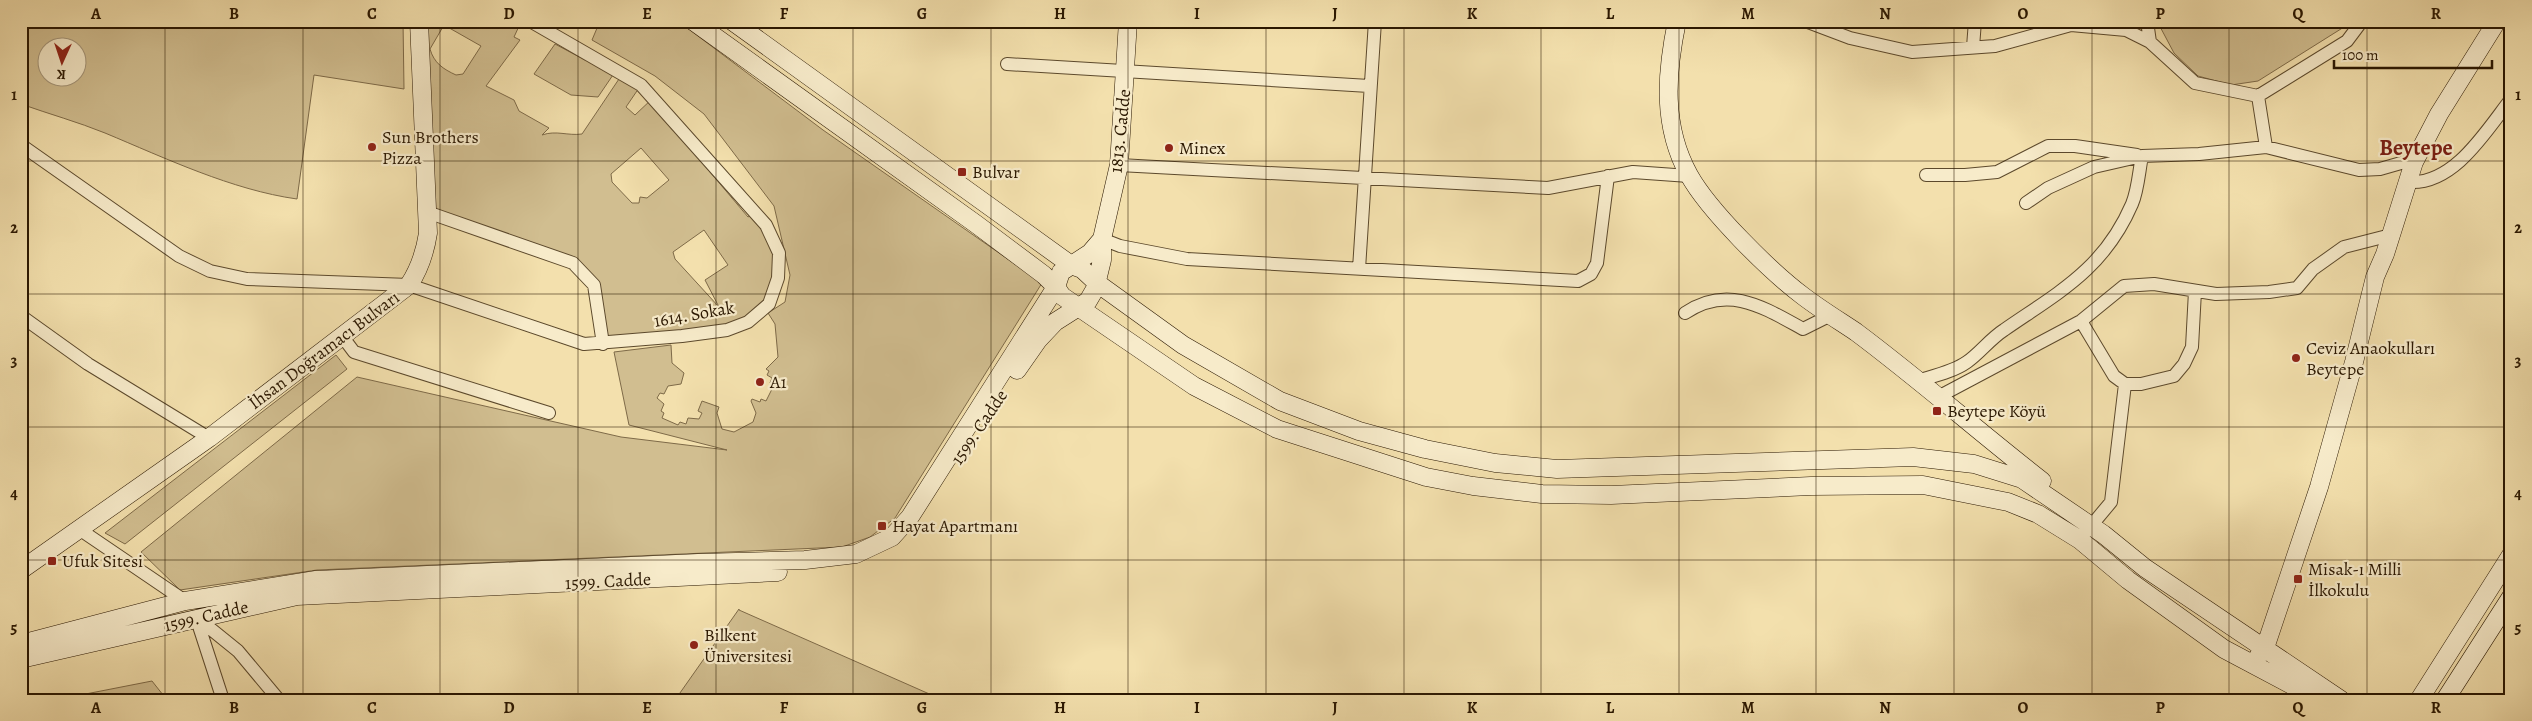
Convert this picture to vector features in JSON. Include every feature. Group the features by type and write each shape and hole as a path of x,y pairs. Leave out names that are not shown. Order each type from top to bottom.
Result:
{"street":[{"name":"İhsan Doğramacı Bulvarı","path":"21,570 209,438 409,285 424,254 428,233 419,21"},
{"name":"1614. Sokak","path":"21,145 179,256 210,271 247,279 409,285 584,344 603,344 726,330 748,322 769,304 778,278 779,253 763,222 641,85 530,21"},
{"path":"693,21 976,224 1044,275 1062,296 1080,306 1194,386 1277,429 1426,477 1473,486 1542,494 1611,495 1811,486 1923,485 2008,502 2038,514 2080,540 2128,580 2224,649 2320,700"},
{"path":"732,21 1071,265 1082,269 1097,283 1183,345 1280,401 1359,431 1425,449 1495,463 1557,470 1913,458 1974,464 2022,479 2046,494 2092,526 2145,568 2341,700"},
{"name":"1813. Cadde","path":"1097,283 1103,248 1102,238 1119,165 1128,21"},
{"path":"1359,269 1374,21"},
{"path":"1677,21 1669,60 1668,108 1674,139 1689,176 1716,211 1748,246 1801,295 1831,315 1938,397 2044,482 2046,494 2038,514"},
{"path":"1805,21 1850,38 1912,52 1995,46 2071,25 2126,30 2150,42 2195,83 2258,96 2347,41 2362,21"},
{"path":"1973,48 1975,21"},
{"path":"2147,21 2150,42"},
{"path":"2252,663 2265,648 2319,487 2354,362 2375,277 2391,235 2414,162 2439,114 2498,21"},
{"path":"1006,64 1369,86"},
{"path":"2258,96 2266,147"},
{"path":"2408,182 2420,183 2430,180 2455,165 2511,99"},
{"path":"1926,175 1965,175 1997,172 2048,146 2102,149 2142,156"},
{"path":"2026,203 2048,188 2094,167 2142,156 2199,154 2266,147 2360,170 2380,169 2400,163 2414,162"},
{"path":"1917,381 1947,372 1967,362 1988,341 2051,298 2088,269 2107,249 2132,203 2142,156"},
{"path":"1119,165 1548,188 1633,172 1689,176"},
{"path":"1102,238 1120,246 1171,257 1572,281 1582,280 1591,274 1597,263 1608,176"},
{"path":"427,212 573,263 594,285 603,344"},
{"path":"1938,397 2081,321 2124,286 2154,284 2216,294 2269,292 2297,288 2313,269 2344,247 2391,235"},
{"name":"1813. Cadde","path":"1071,265 1090,253 1102,238"},
{"path":"1056,287 1061,272 1071,265"},
{"path":"1080,306 1093,295 1097,283"},
{"name":"1599. Cadde","path":"21,644 185,601 316,580 689,563 805,560 856,554 892,536 910,517 1056,287"},
{"path":"2081,321 2114,376 2125,384 2140,384 2174,376 2184,364 2192,347 2195,291"},
{"path":"1685,313 1700,303 1734,298 1761,306 1803,329 1831,315"},
{"name":"1599. Cadde","path":"21,659 196,617 298,596 817,570 863,559 894,543 915,520 1038,340 1055,322 1080,306"},
{"path":"21,316 88,364 209,438"},
{"path":"342,336 354,352 549,414"},
{"path":"2080,540 2110,502 2125,384"},
{"path":"79,529 185,601 196,617 223,700"},
{"path":"2419,700 2511,555"},
{"path":"2445,700 2511,596"},
{"path":"196,617 238,651 279,700"}],"shaded area":[{"path":"21,21 154,21 154,24 211,27 212,21 315,21 315,26 371,28 372,21 403,21 404,89 314,75 297,199 273,195 224,181 95,129 21,104"},
{"path":"424,21 514,21 520,24 514,37 520,40 486,86 514,100 519,111 549,128 542,135 552,133 582,134 623,73 641,85 626,107 635,115 653,98 688,146 748,217 755,213 779,253 769,304 748,322 603,344 594,285 572,262 432,208","holes":["444,25 481,46 463,74 456,75 440,65 430,49","641,148 669,180 647,198 640,197 639,203 632,203 612,182 611,174","704,230 728,265 705,280 719,307 675,259 673,252"]},
{"path":"600,21 678,21 823,130 1042,283 895,518 870,537 842,547 317,570 180,590 141,552 357,377 621,437 727,450 629,425 614,352 671,345 672,363 684,373 681,384 668,386 664,394 660,393 657,398 664,404 661,411 664,413 662,418 678,425 680,422 686,424 688,418 699,419 702,413 698,411 702,401 719,407 717,413 722,429 734,432 753,422 756,413 751,401 752,399 760,402 761,399 766,401 774,385 770,383 772,378 767,375 769,371 766,369 778,357 775,324 768,313 785,302 790,275 774,206 704,114 655,76 592,40"},
{"path":"2157,21 2352,22 2258,81 2231,85 2198,76 2174,53"},
{"path":"555,44 585,60 589,54 617,69 598,97 571,95 534,74"},
{"path":"336,355 347,369 125,544 105,533"},
{"path":"739,610 943,700 675,700"},
{"path":"152,681 167,700 55,700"}],"place":[{"name":"Sun Brothers Pizza","path":"372,147"},
{"name":"Minex","path":"1169,148"},
{"name":"Bulvar","path":"962,172"},
{"name":"Ceviz Anaokulları Beytepe","path":"2296,358"},
{"name":"A1","path":"760,382"},
{"name":"Beytepe Köyü","path":"1937,411"},
{"name":"Hayat Apartmanı","path":"882,526"},
{"name":"Ufuk Sitesi","path":"52,561"},
{"name":"Misak-ı Milli İlkokulu","path":"2298,579"},
{"name":"Bilkent Üniversitesi","path":"694,645"}],"district":[{"name":"Beytepe","path":"2416,147"}]}
